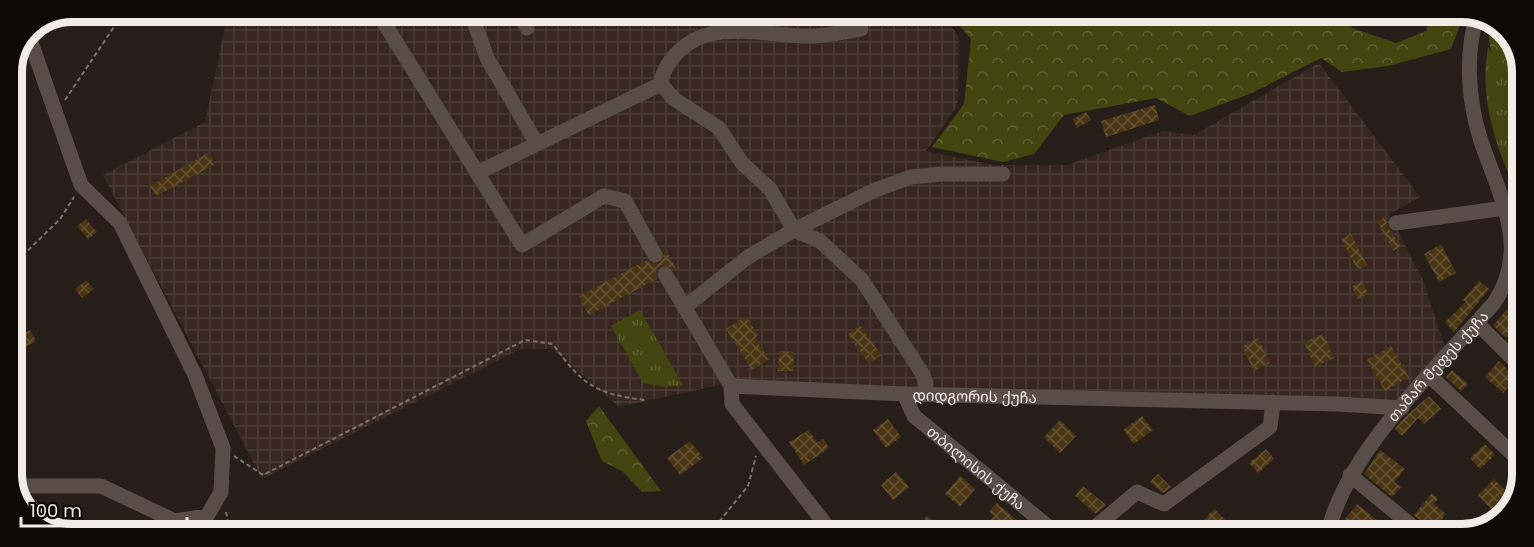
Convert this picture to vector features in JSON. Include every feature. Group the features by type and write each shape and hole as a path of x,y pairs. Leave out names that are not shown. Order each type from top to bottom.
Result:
{"street":[{"path":"384,22 522,244 604,196 625,201 656,255"},
{"path":"474,22 488,58 537,144"},
{"path":"524,22 527,28"},
{"name":"თამარ მეფეს ქუჩა","path":"1475,25 1469,59 1470,88 1480,136 1505,208 1511,249"},
{"path":"477,173 661,84 672,58 685,45 703,34 737,31 816,36 861,29"},
{"path":"24,486 101,486 175,521 207,516 221,492 223,448 195,375 120,223 81,185 31,44"},
{"path":"661,84 674,99 719,128 741,163 770,189 794,230 820,241 862,280 922,373 926,383 925,394"},
{"path":"685,307 748,257 794,230 875,190 911,177 942,174 1003,174"},
{"path":"1396,223 1505,208 1511,214"},
{"name":"თამარ მეფეს ქუჩა","path":"1330,525 1340,496 1350,476 1402,408 1504,289 1511,262"},
{"path":"665,274 731,386 732,404 826,525"},
{"path":"1477,323 1512,358"},
{"path":"1430,376 1512,453"},
{"name":"დიდგორის ქუჩა","path":"731,386 904,394 1273,402 1402,408"},
{"name":"თბილისის ქუჩა","path":"904,394 914,416 1046,525"},
{"path":"1098,525 1137,492 1164,504 1270,428 1273,402"},
{"path":"1350,476 1411,525"}],"path":[{"path":"55,116 117,22"},
{"path":"22,256 60,219 81,185"},
{"path":"223,448 263,475 525,340 553,345 573,373 610,396 645,400"},
{"path":"716,525 748,486 761,442"}],"shaded area":[{"path":"226,22 948,22 959,37 958,105 926,151 994,165 1067,165 1163,131 1194,135 1319,63 1420,197 1389,214 1423,280 1445,348 1396,406 733,382 619,407 553,349 521,349 262,479 103,175 205,122"}],"green space":[{"path":"956,22 1350,22 1352,28 1396,43 1426,31 1429,22 1461,22 1451,49 1388,66 1342,72 1321,58 1252,93 1190,116 1156,98 1064,115 1034,154 1003,162 932,147 964,104 971,39"},
{"path":"1086,22 1105,22 1092,28"},
{"path":"1489,31 1505,48 1509,57 1511,84 1498,66 1490,48"},
{"path":"1488,47 1511,83 1511,180 1492,127 1486,89"},
{"path":"640,310 683,385 665,387 643,383 611,326"},
{"path":"599,406 661,491 642,492 622,471 602,461 586,421"}],"building":[{"path":"1155,105 1159,120 1106,137 1101,121"},
{"path":"1086,112 1091,120 1077,128 1073,119"},
{"path":"210,152 214,165 156,196 150,186"},
{"path":"1385,217 1388,228 1401,246 1393,251 1377,221"},
{"path":"86,219 97,232 88,239 77,226"},
{"path":"1351,234 1367,265 1358,270 1341,239"},
{"path":"1441,244 1456,273 1439,282 1424,254"},
{"path":"666,250 676,269 661,265 656,270 657,279 589,315 579,296 647,260 651,264 659,264"},
{"path":"86,280 94,289 82,298 75,289"},
{"path":"1362,281 1368,294 1358,299 1352,286"},
{"path":"1479,281 1489,289 1454,332 1445,322 1466,302 1463,300"},
{"path":"1511,305 1512,332 1506,338 1493,325"},
{"path":"746,316 758,335 755,338 769,359 752,370 726,329"},
{"path":"860,325 881,355 869,364 848,334"},
{"path":"30,330 36,341 23,349 23,334"},
{"path":"1323,334 1334,358 1315,367 1304,342"},
{"path":"1258,338 1270,363 1254,371 1242,346"},
{"path":"1391,346 1409,377 1385,391 1367,360"},
{"path":"779,351 794,352 793,371 778,371"},
{"path":"1499,361 1512,373 1512,384 1503,393 1485,377"},
{"path":"1452,370 1468,384 1461,391 1446,377"},
{"path":"1429,396 1441,409 1424,424 1418,418 1402,436 1395,429"},
{"path":"1142,416 1153,430 1134,444 1123,430"},
{"path":"888,419 901,437 886,448 873,430"},
{"path":"1060,420 1076,436 1060,453 1044,437"},
{"path":"809,430 817,443 823,439 829,448 804,465 789,442"},
{"path":"690,441 703,458 680,475 667,458"},
{"path":"1485,444 1495,455 1480,469 1470,458"},
{"path":"1266,449 1274,459 1258,473 1249,463"},
{"path":"1380,450 1405,469 1394,482 1401,487 1392,497 1364,474"},
{"path":"896,472 909,487 893,500 881,485"},
{"path":"1158,474 1171,487 1163,493 1150,482"},
{"path":"960,476 975,489 960,507 945,494"},
{"path":"1494,479 1508,493 1494,512 1478,495"},
{"path":"1083,486 1106,505 1096,514 1075,496"},
{"path":"1432,493 1438,499 1434,504 1446,514 1437,525 1425,525 1414,515"},
{"path":"997,503 1021,524 985,525 994,516 989,512"},
{"path":"1357,504 1377,520 1373,525 1352,525 1345,519"},
{"path":"1214,509 1229,523 1227,525 1199,525"},
{"path":"927,516 938,525 920,525"}]}
